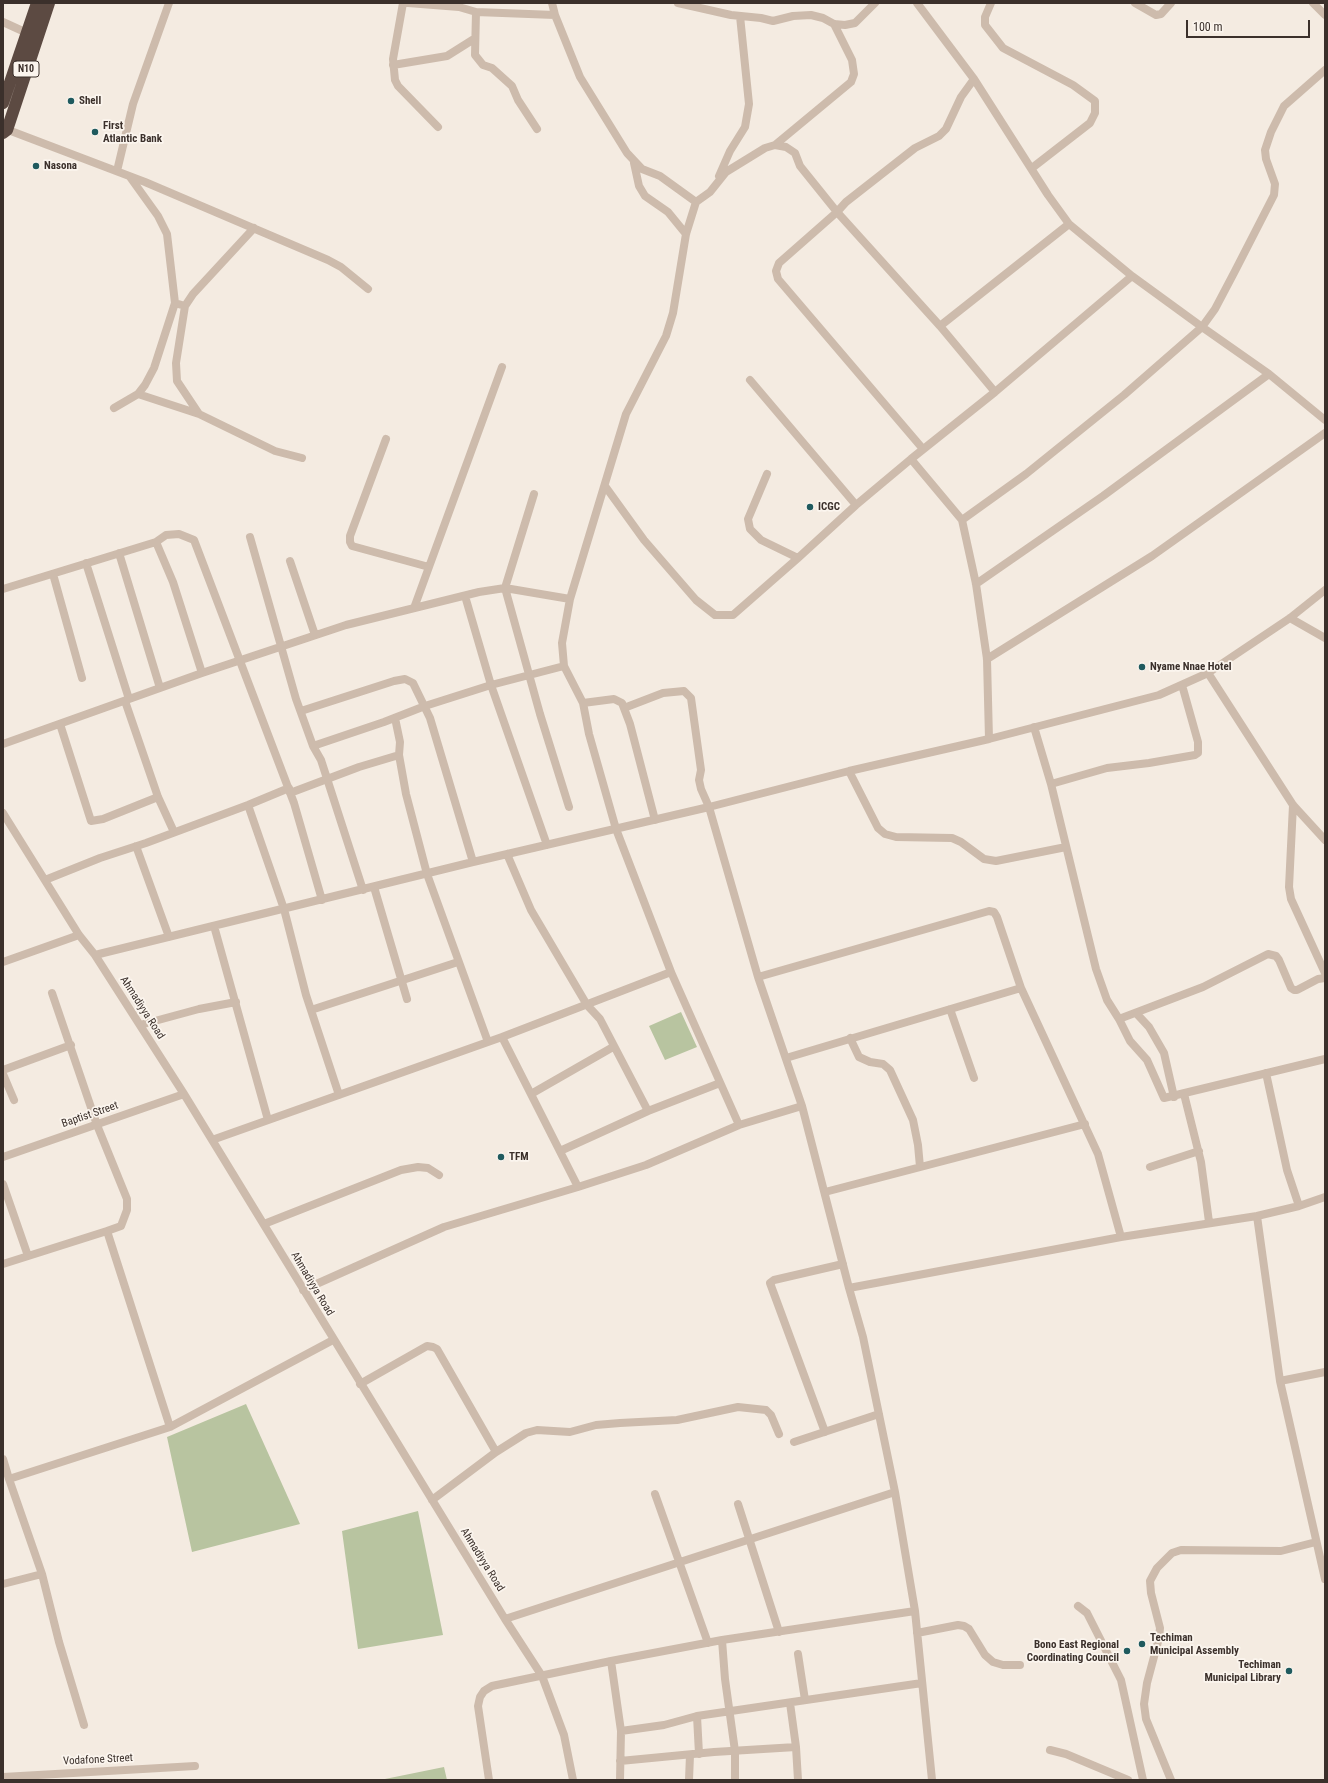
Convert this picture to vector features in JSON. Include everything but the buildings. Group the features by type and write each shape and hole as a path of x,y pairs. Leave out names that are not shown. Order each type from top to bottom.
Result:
{"highway":[{"name":"N10","path":"3,103 37,3"},
{"name":"N10","path":"4,131 49,3"}],"street":[{"path":"117,171 133,104 169,3"},
{"path":"403,3 392,65 395,80 398,86 438,127"},
{"path":"408,3 459,5 476,12 555,15"},
{"path":"552,3 555,15 580,77 597,107 634,163 642,169 660,176 696,202"},
{"path":"678,3 740,16 773,21 793,16 811,14 834,24 845,25 855,23 875,3"},
{"path":"917,3 974,79 1069,224 1132,276 1269,374 1325,420"},
{"path":"991,3 985,17 985,25 1003,48 1073,85 1094,101 1095,113 1090,123 1032,168"},
{"path":"1135,3 1156,15 1160,14 1171,3"},
{"path":"1313,3 1325,15"},
{"path":"476,12 474,39 475,55 483,65 492,68 512,86 518,100 537,129"},
{"path":"715,186 730,150 745,127 749,104 740,16"},
{"path":"3,22 27,32"},
{"path":"739,1125 671,972 616,829 589,734 583,703 564,666 562,643 570,599 626,414 666,336 671,321 686,234 696,202 710,192 726,172 765,148 775,145 851,82 854,74 852,60 834,24"},
{"path":"392,65 447,56 474,39"},
{"path":"962,520 1026,474 1124,395 1202,327 1215,308 1274,195 1275,184 1266,159 1266,150 1271,132 1284,106 1325,70"},
{"path":"923,449 778,279 776,271 779,263 837,212 846,202 915,148 939,136 946,129 961,97 974,79"},
{"path":"4,131 130,176 254,228 341,267 368,289"},
{"path":"775,145 786,147 795,153 800,166 837,212 940,326 995,392"},
{"path":"634,163 639,186 645,196 668,212 686,234"},
{"path":"114,408 138,394 145,385 154,368 175,303 167,234 158,216 130,176"},
{"path":"940,326 1069,224"},
{"path":"199,414 177,381 176,363 185,306 193,294 254,228"},
{"path":"605,486 649,546 696,600 715,615 733,615 856,505 995,392 1132,276"},
{"path":"175,303 185,306"},
{"path":"414,608 502,368"},
{"path":"976,584 1103,496 1269,374"},
{"path":"750,380 856,505"},
{"path":"138,394 199,414 275,451 302,458"},
{"path":"987,659 1152,556 1325,433"},
{"path":"386,439 350,536 350,542 352,546 429,567"},
{"path":"911,459 962,520 976,584 987,659 989,739"},
{"path":"768,474 748,519 750,529 761,540 798,558"},
{"path":"534,494 506,588 540,714 569,807"},
{"path":"3,589 156,542 166,535 174,534 194,540 290,791 300,820 322,900"},
{"path":"250,537 280,647 313,746 321,760 363,890"},
{"path":"156,542 173,582 202,673"},
{"path":"119,553 160,688"},
{"path":"290,561 315,635"},
{"path":"86,563 158,797 174,832"},
{"path":"53,574 82,678"},
{"path":"3,744 202,673 346,625 465,596 506,588 570,599"},
{"path":"95,955 473,862 709,807 849,771 989,739 1159,695 1208,673 1290,618 1325,590"},
{"path":"465,596 491,685 547,845"},
{"path":"1290,618 1325,638"},
{"path":"313,746 395,718 425,706 491,685 564,666"},
{"path":"1208,673 1293,805 1325,840"},
{"path":"301,712 405,679 413,683 425,706 473,862"},
{"path":"1051,784 1070,777 1107,768 1149,763 1195,755 1198,753 1198,742 1182,685"},
{"path":"624,708 663,694 684,691 689,693 691,698 698,749 700,770 699,780 709,807 758,977 802,1106 863,1337 895,1492 915,1611 930,1779"},
{"path":"583,703 614,699 622,703 630,724 654,820"},
{"path":"395,718 400,742 399,755 402,779 427,874 488,1042"},
{"path":"60,724 92,821 103,819 158,797"},
{"path":"1034,727 1051,784 1096,969 1107,1000 1130,1041 1147,1060 1164,1098 1174,1097 1325,1059"},
{"path":"45,880 100,858 248,805 399,755"},
{"path":"849,771 878,828 885,834 896,837 952,838 961,842 984,859 996,861 1066,847"},
{"path":"248,805 284,909 311,1010 339,1095"},
{"path":"1293,805 1289,887 1291,899 1325,973"},
{"name":"Ahmadiyya Road","path":"3,813 79,935 95,955 184,1094 360,1384 505,1619 542,1676 564,1735 572,1780"},
{"path":"136,846 169,937"},
{"path":"507,854 531,910 587,1005 600,1019 613,1047 648,1111"},
{"path":"374,887 407,999"},
{"path":"758,977 989,911 994,912 1021,988 1098,1154 1121,1237"},
{"path":"214,926 268,1120"},
{"path":"3,962 79,935"},
{"path":"1119,1019 1203,987 1268,954 1276,956 1279,960 1291,988 1294,990 1297,990 1318,979 1325,978"},
{"path":"311,1010 458,962"},
{"path":"212,1140 502,1037 671,972"},
{"path":"786,1058 1021,988"},
{"path":"3,1264 121,1226 126,1210 127,1199 97,1125 71,1045 52,993"},
{"path":"140,1025 198,1009 236,1002"},
{"path":"950,1009 974,1078"},
{"path":"1136,1013 1149,1027 1164,1053 1174,1097"},
{"path":"502,1037 578,1187"},
{"path":"850,1038 859,1056 870,1062 883,1064 890,1070 913,1120 918,1145 920,1167"},
{"path":"3,1070 71,1045"},
{"path":"531,1094 613,1047"},
{"path":"1266,1073 1287,1170 1299,1206"},
{"path":"3,1074 14,1100"},
{"path":"560,1151 648,1111 720,1083"},
{"name":"Baptist Street","path":"3,1157 184,1094"},
{"path":"1184,1094 1199,1151 1209,1222"},
{"path":"303,1290 444,1227 646,1165 739,1125 802,1106"},
{"path":"825,1192 1085,1124"},
{"path":"1150,1167 1199,1151"},
{"path":"264,1224 401,1170 418,1167 428,1168 439,1175"},
{"path":"3,1184 28,1256"},
{"path":"849,1288 1121,1237 1209,1222 1256,1216 1299,1206 1325,1197"},
{"path":"1256,1216 1280,1381 1325,1578"},
{"path":"107,1231 170,1427"},
{"path":"825,1432 770,1283 774,1280 843,1264"},
{"path":"9,1479 170,1427 334,1340"},
{"path":"360,1384 427,1346 437,1349 496,1452"},
{"path":"1280,1381 1325,1372"},
{"path":"432,1500 496,1452 526,1433 537,1430 570,1432 596,1425 677,1420 738,1407 759,1408 766,1410 771,1414 779,1434"},
{"path":"794,1442 879,1414"},
{"path":"3,1460 42,1574 59,1642 84,1725"},
{"path":"505,1619 895,1492"},
{"path":"655,1494 708,1643"},
{"path":"738,1504 751,1539 779,1632"},
{"path":"1171,1780 1146,1719 1144,1704 1147,1683 1160,1638 1160,1628 1151,1593 1150,1581 1157,1568 1172,1553 1181,1550 1281,1551 1316,1542"},
{"path":"3,1584 42,1574"},
{"path":"1078,1606 1087,1613 1121,1680 1143,1780"},
{"path":"489,1780 478,1706 480,1697 484,1691 492,1686 722,1640 915,1611"},
{"path":"917,1632 958,1625 964,1626 969,1629 985,1655 993,1662 1003,1665 1020,1666"},
{"path":"722,1640 725,1679 731,1712 735,1750 735,1780"},
{"path":"798,1654 805,1700"},
{"path":"611,1661 621,1731 620,1780"},
{"path":"621,1731 664,1726 697,1716 922,1683"},
{"path":"790,1703 796,1747 798,1780"},
{"path":"697,1716 700,1754"},
{"path":"620,1760 735,1750 796,1747"},
{"path":"1050,1750 1066,1754 1128,1780"},
{"path":"689,1780 690,1755"},
{"name":"Vodafone Street","path":"3,1776 52,1777 195,1766"}],"green space":[{"path":"681,1012 697,1047 665,1060 649,1026"},
{"path":"246,1404 300,1524 192,1552 167,1437"},
{"path":"418,1511 443,1635 358,1649 342,1531"},
{"path":"444,1767 447,1780 380,1780"}],"place":[{"name":"Shell","path":"71,101"},
{"name":"First Atlantic Bank","path":"95,132"},
{"name":"Nasona","path":"36,166"},
{"name":"ICGC","path":"810,507"},
{"name":"Nyame Nnae Hotel","path":"1142,667"},
{"name":"TFM","path":"501,1157"},
{"name":"Techiman Municipal Assembly","path":"1142,1644"},
{"name":"Bono East Regional Coordinating Council","path":"1127,1651"},
{"name":"Techiman Municipal Library","path":"1289,1671"}]}
